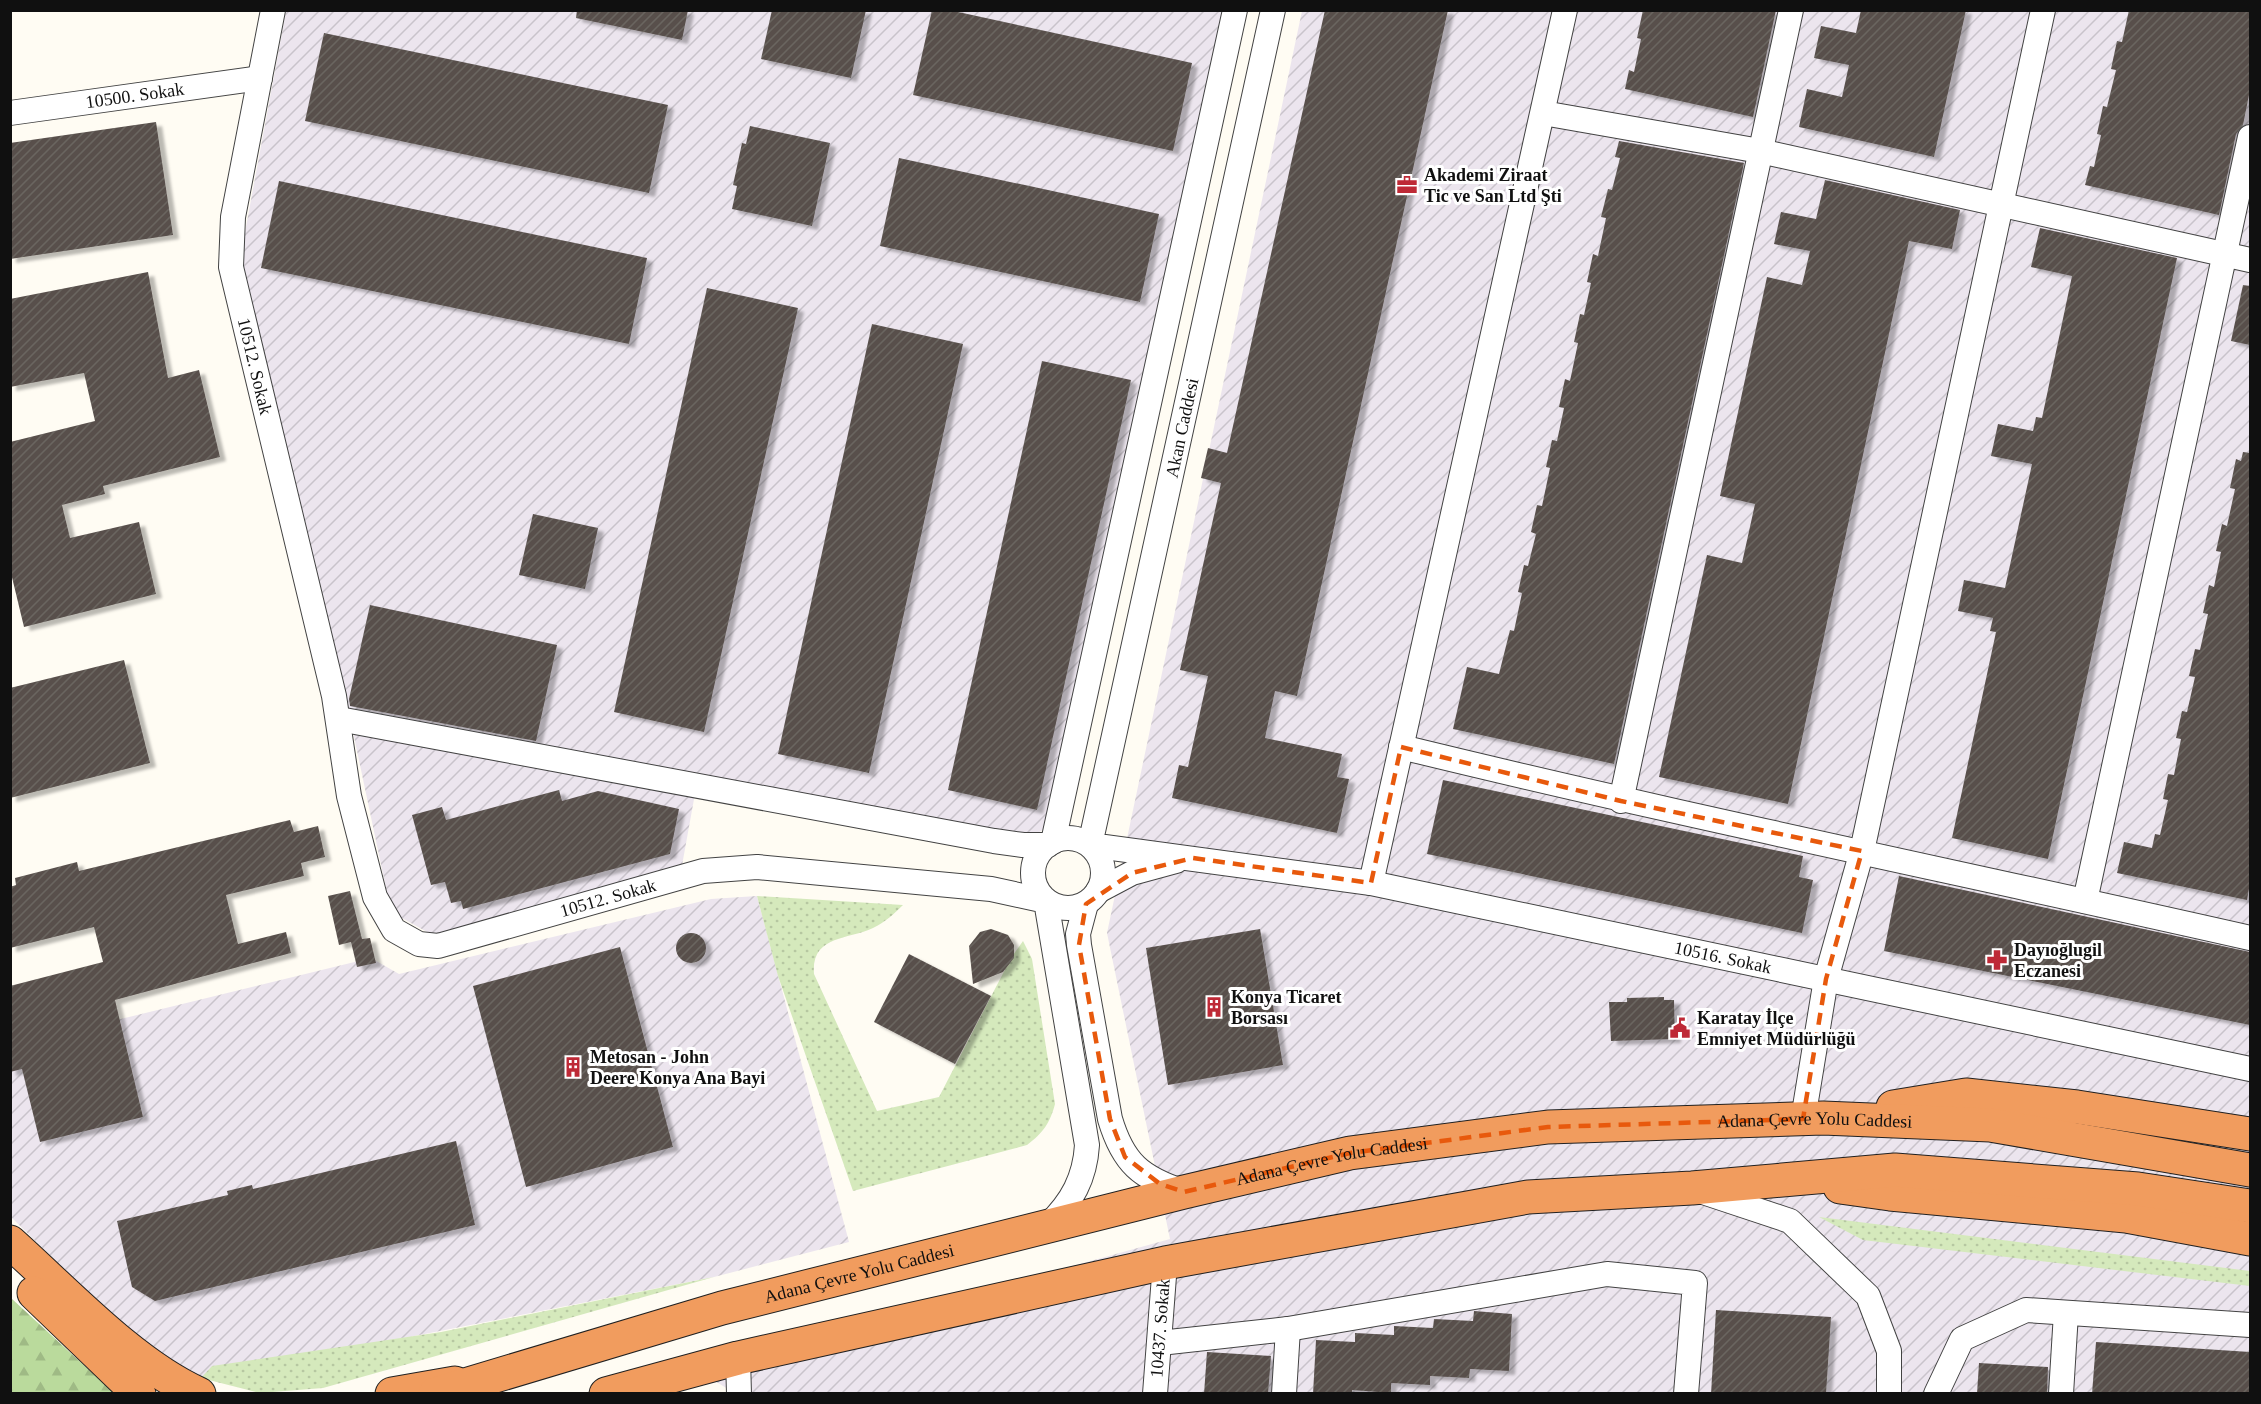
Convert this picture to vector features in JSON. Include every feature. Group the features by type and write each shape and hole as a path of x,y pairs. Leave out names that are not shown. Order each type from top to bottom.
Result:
{"highway":[{"path":"1813,1119 1966,1095 2077,1107 2250,1134"},
{"name":"Adana Çevre Yolu Caddesi","path":"435,1394 722,1308 1184,1192 1350,1153 1548,1127 1813,1119 1990,1125 2250,1170"},
{"path":"606,1394 738,1358 1165,1263 1528,1197 1692,1188 1895,1170 2138,1189 2250,1206"},
{"path":"1787,1179 1890,1194 2126,1216 2250,1239"},
{"path":"10,1242 108,1330 153,1366 199,1394"},
{"path":"10,1272 139,1394"},
{"path":"392,1394 492,1376"}],"street":[{"name":"10512. Sokak","path":"273,10 233,217 231,267 339,719 349,796 375,897 394,930 419,944 438,946 703,871 732,867 757,867 991,889 1046,901"},
{"path":"1048,1225 1071,1198 1081,1180 1086,1164 1087,1145 1046,901 1035,886 1033,875 1037,857 1050,843 1234,10"},
{"name":"Akan Caddesi","path":"1090,845 1273,10"},
{"path":"1371,882 1566,10"},
{"path":"1621,801 1791,10"},
{"path":"1813,1119 1826,979 1862,851 2043,10"},
{"name":"10500. Sokak","path":"10,113 260,78"},
{"path":"1543,113 1761,151 2250,260"},
{"path":"2085,901 2250,137"},
{"path":"339,719 1008,843 1050,843 1069,838 1090,845 1098,853 1103,869 1078,934 1110,1119 1116,1140 1125,1157 1142,1173 1160,1184 1184,1192"},
{"path":"1401,747 1621,801 1862,851 2250,938"},
{"name":"10516. Sokak","path":"1090,845 1371,882 2250,1069"},
{"path":"1046,901 1062,908 1092,898 1132,873 1194,858"},
{"path":"1692,1188 1790,1221 1868,1296 1889,1351 1889,1394"},
{"name":"10437. Sokak","path":"1155,1394 1165,1263"},
{"path":"1160,1343 1288,1329 1607,1274 1695,1283 1686,1394"},
{"path":"1936,1394 1962,1339 2026,1310 2250,1325"},
{"path":"2061,1394 2066,1313"},
{"path":"1284,1394 1288,1329"},
{"path":"738,1358 739,1394"}],"highlighted area":[{"path":"1401,747 1621,801 1862,851 1826,979 1803,1119 1548,1127 1350,1153 1184,1192 1160,1184 1125,1157 1110,1119 1079,945 1086,904 1132,873 1193,858 1371,883"}],"shaded area":[{"path":"286,11 1224,11 1047,827 1030,838 698,777 681,871 438,938 391,912 349,713 238,270"},
{"path":"1302,11 2250,11 2250,1393 736,1394 697,1370 1170,1239 1107,933"},
{"path":"757,896 849,1242 714,1277 201,1378 154,1352 117,1321 11,1217 10,1046 371,958 399,974 711,899"}],"green space":[{"path":"757,896 903,905 873,928 825,945 818,952 815,961 814,974 877,1111 939,1097 1011,958 1023,941 1032,959 1055,1104 1051,1117 1042,1132 1027,1145 853,1191 778,976"},
{"path":"1819,1217 2250,1271 2250,1286 1863,1240"},
{"path":"714,1277 323,1388 260,1393 201,1378 212,1366 441,1332"},
{"path":"11,1298 114,1393 11,1393"}],"building":[{"path":"577,10 688,10 682,40 576,18"},
{"path":"772,10 866,10 851,78 761,59"},
{"path":"932,10 949,10 1192,63 1173,151 913,95"},
{"path":"1325,10 1448,10 1297,696 1275,691 1265,738 1342,754 1337,777 1349,779 1337,833 1172,798 1179,765 1188,767 1208,676 1180,670 1221,483 1201,478 1208,448 1227,453"},
{"path":"1643,10 1776,10 1753,117 1625,89 1629,70 1634,72 1641,39 1637,38"},
{"path":"1861,10 1966,10 1934,157 1799,127 1807,89 1842,97 1849,65 1814,58 1821,26 1856,33"},
{"path":"2129,10 2250,10 2250,90 2243,125 2236,134 2219,215 2085,185 2090,166 2094,167 2101,135 2097,134 2103,106 2107,107 2116,70 2111,69 2117,41 2122,42"},
{"path":"324,33 668,105 649,193 305,121"},
{"path":"156,122 173,235 10,259 10,143"},
{"path":"750,126 830,143 812,226 732,209 737,186 733,185 742,143 746,144"},
{"path":"1619,141 1744,163 1614,764 1453,729 1467,667 1499,674 1510,630 1514,631 1522,593 1518,592 1524,565 1528,566 1536,534 1531,532 1537,505 1542,506 1550,468 1546,467 1552,440 1557,441 1564,408 1559,407 1565,379 1570,381 1578,343 1574,342 1580,314 1584,315 1591,283 1587,282 1593,254 1598,256 1606,218 1601,217 1608,189 1612,190 1620,158 1615,157"},
{"path":"899,158 1159,214 1140,302 880,246"},
{"path":"1825,180 1960,210 1952,249 1909,241 1788,804 1659,777 1707,555 1742,563 1755,504 1720,496 1767,277 1802,285 1810,251 1774,244 1781,212 1816,219"},
{"path":"279,181 647,258 629,344 261,268"},
{"path":"2040,228 2177,258 2048,859 1952,838 1996,632 1990,631 1993,618 1958,611 1964,580 2005,588 2032,464 1991,456 1998,424 2033,431 2036,417 2042,418 2072,276 2031,267"},
{"path":"148,272 168,378 199,370 220,457 103,486 105,494 62,505 70,538 139,522 156,594 24,627 10,569 10,442 95,421 84,373 10,387 10,299"},
{"path":"2243,285 2250,286 2250,345 2231,341"},
{"path":"707,288 798,308 704,732 614,712"},
{"path":"872,324 963,344 869,773 778,754"},
{"path":"1042,361 1131,380 1037,810 948,790"},
{"path":"2243,452 2250,453 2250,883 2247,900 2117,873 2124,842 2152,848 2155,834 2160,835 2168,800 2163,799 2168,774 2174,775 2181,739 2176,738 2182,711 2187,712 2195,677 2189,676 2195,649 2200,650 2208,614 2203,613 2209,585 2214,587 2221,552 2216,551 2222,524 2227,526 2235,489 2230,488 2236,459 2241,461"},
{"path":"533,514 598,528 585,589 519,575"},
{"path":"370,605 557,645 536,741 350,706 349,699"},
{"path":"124,660 150,763 10,798 10,688"},
{"path":"1443,780 1803,856 1799,877 1813,880 1802,933 1427,854"},
{"path":"559,790 562,801 598,791 679,809 670,854 463,909 461,901 451,903 445,882 431,885 412,815 442,807 446,820"},
{"path":"290,820 294,832 318,826 325,857 301,863 304,876 226,895 238,944 286,932 291,953 115,1000 143,1117 40,1142 22,1069 10,1072 10,986 103,962 94,927 10,948 10,887 16,885 15,878 77,862 79,871"},
{"path":"1899,876 2250,952 2250,1025 1884,951"},
{"path":"350,891 362,939 370,938 376,963 357,967 351,942 339,945 328,896"},
{"path":"991,929 1008,935 1014,945 1014,958 1003,972 973,984 969,946 980,932"},
{"name":"Konya Ticaret Borsası","path":"1260,929 1283,1065 1168,1085 1146,948"},
{"path":"691,933 697,934 705,942 705,954 697,962 691,963 685,962 677,954 676,948 677,942 685,934"},
{"name":"Metosan - John Deere Konya Ana Bayi","path":"620,947 673,1147 526,1187 473,986"},
{"path":"909,954 991,996 955,1064 874,1022"},
{"path":"1664,997 1664,1000 1674,1000 1675,1039 1611,1041 1609,1002 1627,1002 1627,998"},
{"path":"456,1141 475,1225 155,1301 132,1287 117,1221 228,1195 227,1191 252,1185 253,1189"},
{"path":"1716,1310 1831,1317 1826,1394 1711,1394"},
{"path":"1474,1311 1512,1314 1509,1371 1470,1369 1469,1378 1430,1376 1430,1385 1391,1383 1391,1393 1352,1390 1352,1394 1313,1394 1316,1340 1355,1342 1355,1333 1394,1335 1394,1326 1433,1328 1434,1319 1473,1321"},
{"path":"2096,1342 2250,1352 2250,1394 2092,1394"},
{"path":"1207,1352 1271,1356 1268,1394 1204,1394"},
{"path":"1979,1363 2048,1367 2047,1394 1977,1394"}],"place":[{"name":"Akademi Ziraat Tic ve San Ltd Şti","path":"1407,185"},
{"name":"Dayıoğlugil Eczanesi","path":"1997,960"},
{"name":"Konya Ticaret Borsası","path":"1214,1007"},
{"name":"Karatay İlçe Emniyet Müdürlüğü","path":"1680,1028"},
{"name":"Metosan - John Deere Konya Ana Bayi","path":"573,1067"}]}
